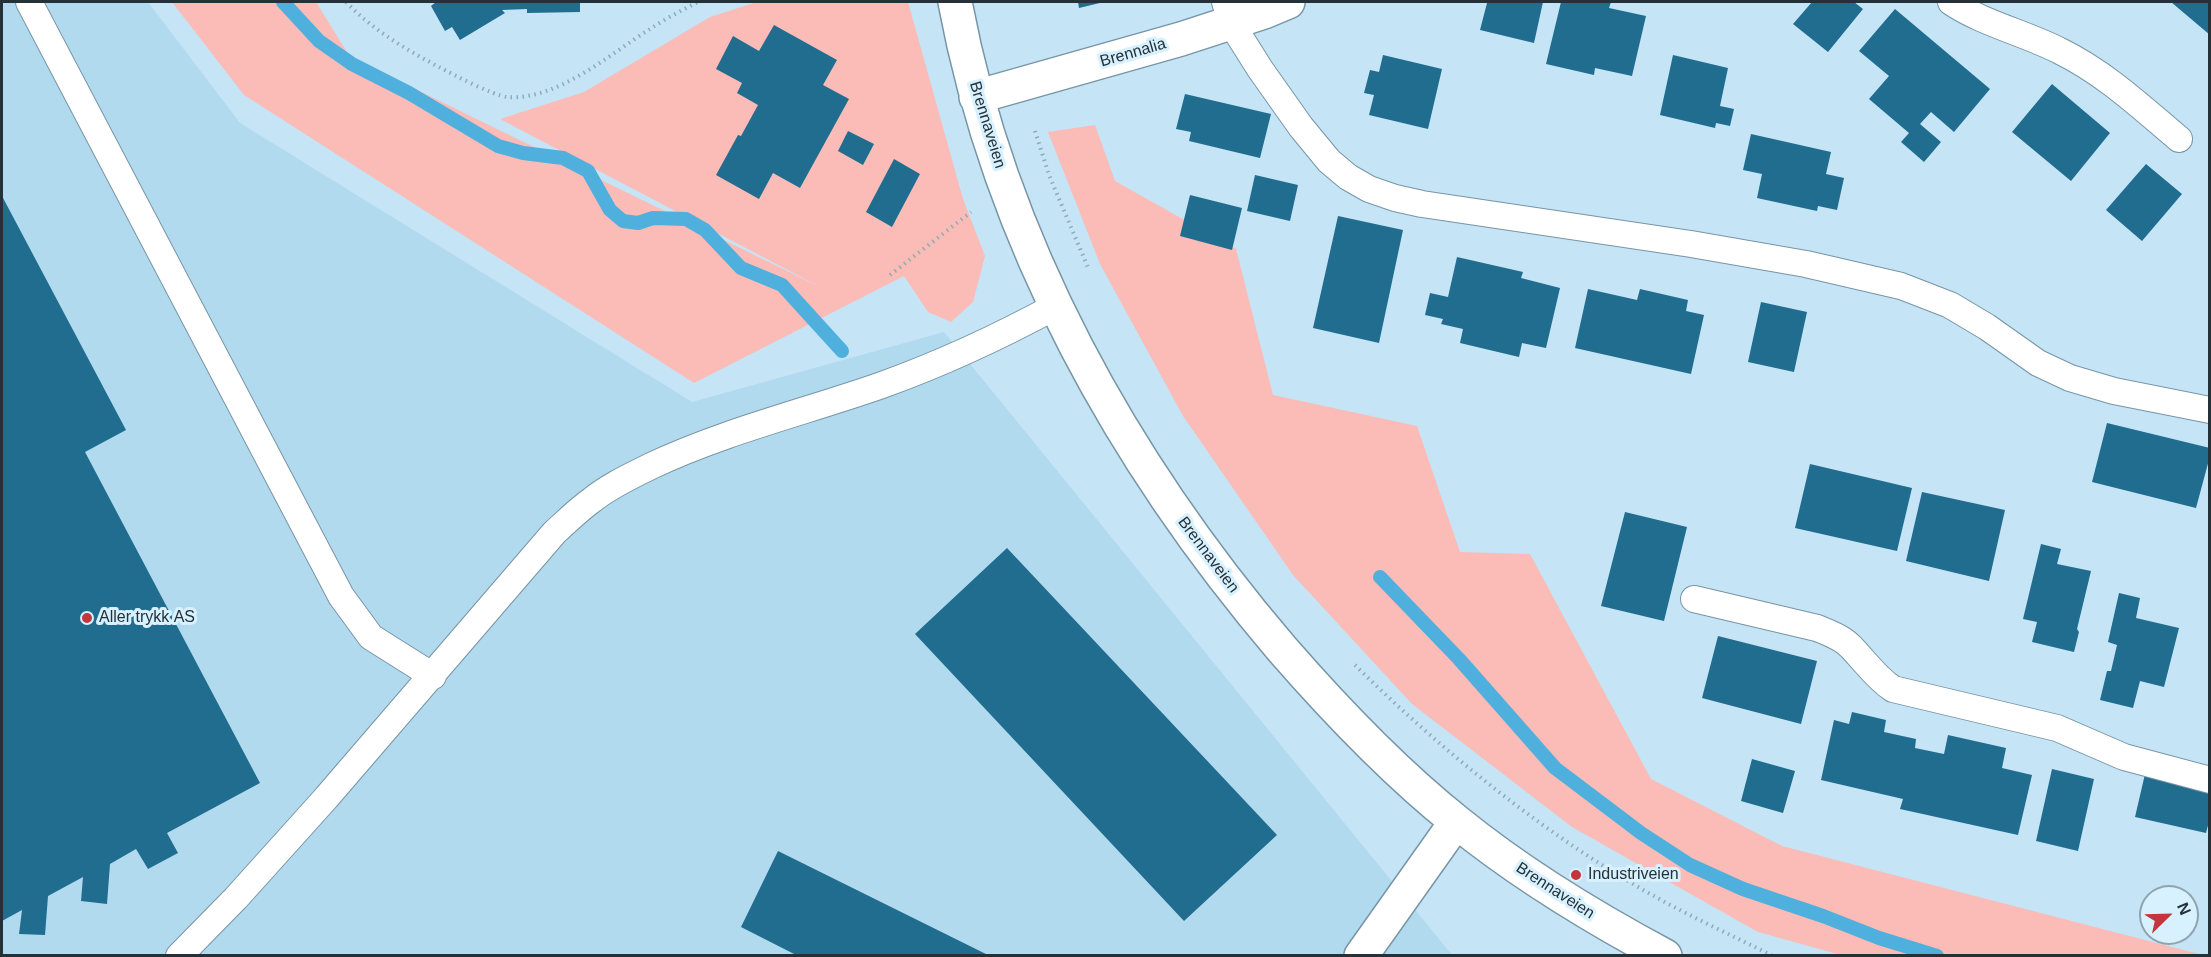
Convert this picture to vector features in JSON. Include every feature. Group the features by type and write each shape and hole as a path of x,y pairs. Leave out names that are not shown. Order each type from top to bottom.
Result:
{"street":[{"name":"Brennaveien","path":"955,2 976,97 1007,190 1056,306 1119,425 1156,485 1206,555 1257,620 1314,686 1367,741 1456,822 1515,866 1595,917 1665,956"},
{"name":"Brennalia","path":"976,97 1066,73 1228,12 1264,12 1288,2"},
{"path":"1361,956 1456,822"}],"lane":[{"path":"29,2 341,596 371,637 433,676"},
{"path":"1951,2 1986,21 2035,38 2092,69 2123,91 2179,139"},
{"path":"1228,12 1288,108 1322,152 1348,177 1369,189 1422,204 1691,244 1806,264 1901,286 1950,304 2038,363 2070,378 2114,391 2210,410"},
{"path":"179,956 236,898 433,676 554,533 592,499 675,455 740,430 880,386 942,363 1000,337 1056,306"},
{"path":"1694,599 1817,628 1834,635 1850,646 1880,680 1893,689 2057,728 2124,757 2210,780"}],"path":[{"path":"346,2 361,18 397,45 505,97 533,94 564,82 593,67 651,28 698,2"},
{"path":"1035,131 1049,175 1090,273"},
{"path":"890,275 977,207 1007,190"},
{"path":"1350,659 1409,717 1533,817 1573,845 1677,909 1773,956"}],"shaded area":[{"path":"2,2 148,2 240,123 692,402 944,332 1452,955 2,956"},
{"path":"172,2 316,2 350,57 822,288 500,119 584,92 710,17 757,2 908,2 963,199 985,256 973,302 951,322 928,312 904,276 694,383 244,95"},
{"path":"1095,125 1115,181 1236,249 1273,395 1417,426 1460,552 1530,554 1651,779 1782,846 2139,938 2139,945 2164,945 2203,955 1841,955 1758,932 1572,827 1412,704 1293,575 1183,416 1100,264 1048,132"}],"building":[{"path":"436,2 580,2 580,12 527,13 527,9 502,10 505,13 460,40 452,27 445,31 431,6"},
{"path":"1078,2 1104,2 1079,8"},
{"path":"1482,2 1543,2 1534,43 1480,30 1487,3"},
{"path":"1561,2 1611,2 1609,8 1646,16 1632,76 1595,68 1594,75 1546,64"},
{"path":"1812,2 1854,2 1863,9 1828,52 1793,24"},
{"path":"2171,2 2210,2 2210,35"},
{"path":"1895,9 1990,89 1954,132 1931,112 1920,124 1941,142 1924,162 1901,142 1909,133 1869,99 1889,76 1859,51"},
{"path":"774,25 837,60 823,85 849,99 800,188 773,173 759,199 716,175 758,105 737,93 742,83 716,69 733,36 759,51"},
{"path":"1383,55 1442,69 1428,129 1369,115 1374,95 1364,93 1370,70 1379,72"},
{"path":"1673,55 1728,68 1720,106 1734,109 1730,126 1716,123 1715,128 1660,115"},
{"path":"2052,84 2110,133 2071,181 2012,132"},
{"path":"1185,94 1271,114 1260,158 1189,141 1191,132 1176,129"},
{"path":"848,131 874,144 863,165 838,151"},
{"path":"1751,134 1831,152 1826,174 1844,178 1837,210 1818,206 1817,211 1757,198 1762,174 1743,170"},
{"path":"894,159 920,174 892,227 866,212"},
{"path":"2146,164 2182,194 2142,241 2106,210"},
{"path":"1255,175 1298,185 1290,221 1247,211"},
{"path":"1190,195 1242,208 1232,250 1180,236"},
{"name":"Aller trykk AS","path":"2,196 126,430 85,452 260,783 167,833 178,853 148,869 136,849 110,864 107,904 81,901 83,877 48,896 45,935 19,934 22,910 2,921"},
{"path":"1338,216 1403,230 1379,343 1313,328"},
{"path":"1457,257 1523,272 1521,278 1560,288 1546,348 1522,343 1519,357 1460,343 1463,329 1441,324 1443,319 1425,315 1430,293 1448,297"},
{"path":"1588,289 1637,300 1640,289 1688,300 1686,311 1704,315 1691,374 1575,348"},
{"path":"1761,302 1807,312 1794,372 1748,362"},
{"path":"2107,423 2210,448 2210,456 2196,508 2092,482"},
{"path":"1810,464 1912,488 1897,551 1795,528"},
{"path":"1922,492 2005,510 1989,581 1906,561"},
{"path":"1625,512 1687,527 1664,621 1601,606"},
{"path":"2041,544 2061,549 2057,564 2091,571 2074,652 2032,642 2037,622 2023,619"},
{"path":"1007,548 1277,835 1184,921 915,634"},
{"path":"2119,593 2140,598 2136,618 2179,628 2164,687 2140,681 2133,708 2100,700 2107,671 2111,671 2117,645 2108,642"},
{"path":"1718,636 1817,661 1801,724 1702,698"},
{"path":"1852,712 1886,720 1884,732 1916,739 1915,748 1944,754 1948,735 2006,748 2002,768 2032,775 2018,835 1900,809 1903,799 1821,780 1834,720 1849,724"},
{"path":"1752,759 1795,771 1783,813 1741,801"},
{"path":"2052,769 2094,779 2078,851 2036,841"},
{"path":"2145,774 2210,789 2210,818 2206,833 2135,817"},
{"path":"778,851 990,956 798,956 741,927"}],"waterway":[{"path":"283,2 319,41 352,64 409,93 498,146 523,153 563,158 588,171 610,210 623,221 638,223 653,218 686,219 705,230 741,268 782,285 842,351"},
{"path":"1380,577 1459,659 1555,768 1641,833 1690,865 1743,889 1879,938 1937,956"}],"place":[{"name":"Aller trykk AS","path":"87,618"},
{"name":"Industriveien","path":"1576,875"}]}
